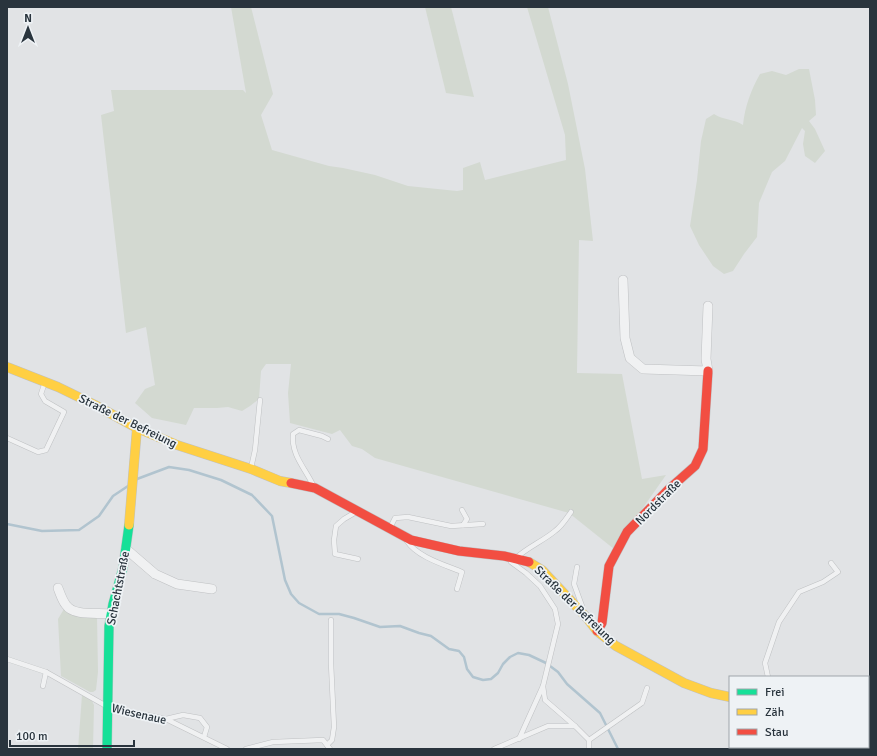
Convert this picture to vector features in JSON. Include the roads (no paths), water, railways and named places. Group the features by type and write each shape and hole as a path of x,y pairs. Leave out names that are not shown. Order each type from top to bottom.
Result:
{"street":[{"path":"623,280 626,338 630,358 643,368 708,371 706,359 708,306"},
{"name":"Straße der Befreiung","path":"7,367 96,405 137,428 191,450 280,480 315,488 411,540 459,551 504,556 526,561 542,570 584,614 597,631 616,646 684,683 711,693 729,697"},
{"name":"Nordstraße","path":"597,631 602,623 608,566 627,532 669,489 695,466 703,448 708,371"},
{"name":"Schachtstraße","path":"108,749 109,626 126,549 137,428"},
{"path":"126,549 155,574 176,584 212,589"},
{"path":"58,588 65,605 69,609 77,612 111,614"}],"lane":[{"path":"7,438 38,452 46,450 64,412 45,401 41,394 45,382"},
{"path":"251,469 255,450 260,400"},
{"path":"315,488 293,449 293,434 299,430 328,439"},
{"path":"462,510 466,519 463,525"},
{"path":"357,512 344,519 336,526 334,540 335,554 358,559"},
{"path":"516,558 556,531 571,512"},
{"path":"389,529 395,518 408,517 451,526 483,524"},
{"path":"403,536 409,545 425,557 462,572 457,589"},
{"path":"504,556 540,586 555,609 558,624 543,686 519,739"},
{"path":"768,676 765,663 779,622 799,592 823,582 838,572 831,563"},
{"path":"577,567 574,584 578,599 584,610 584,614"},
{"path":"246,749 273,742 323,740 329,747 332,740 334,727 331,663 331,620"},
{"name":"Wiesenaue","path":"7,658 46,672 108,707 166,719 227,749"},
{"path":"44,686 46,672"},
{"path":"543,686 546,700 589,740 589,749"},
{"path":"589,740 642,703 647,688"},
{"path":"166,719 182,715 200,718 206,727 204,737"},
{"path":"494,749 548,726 575,726"}],"waterway":[{"path":"137,479 169,467 189,470 221,480 252,495 272,516 285,580 291,594 299,603 319,614 339,614 380,627 400,626 431,636 449,649 459,651 464,657 467,669 473,677 483,680 491,679 498,673 503,664 510,657 518,653 529,655 546,663 558,672 567,684 600,713 618,749"},
{"path":"7,524 42,531 79,530 99,516 113,496 128,486"}]}
